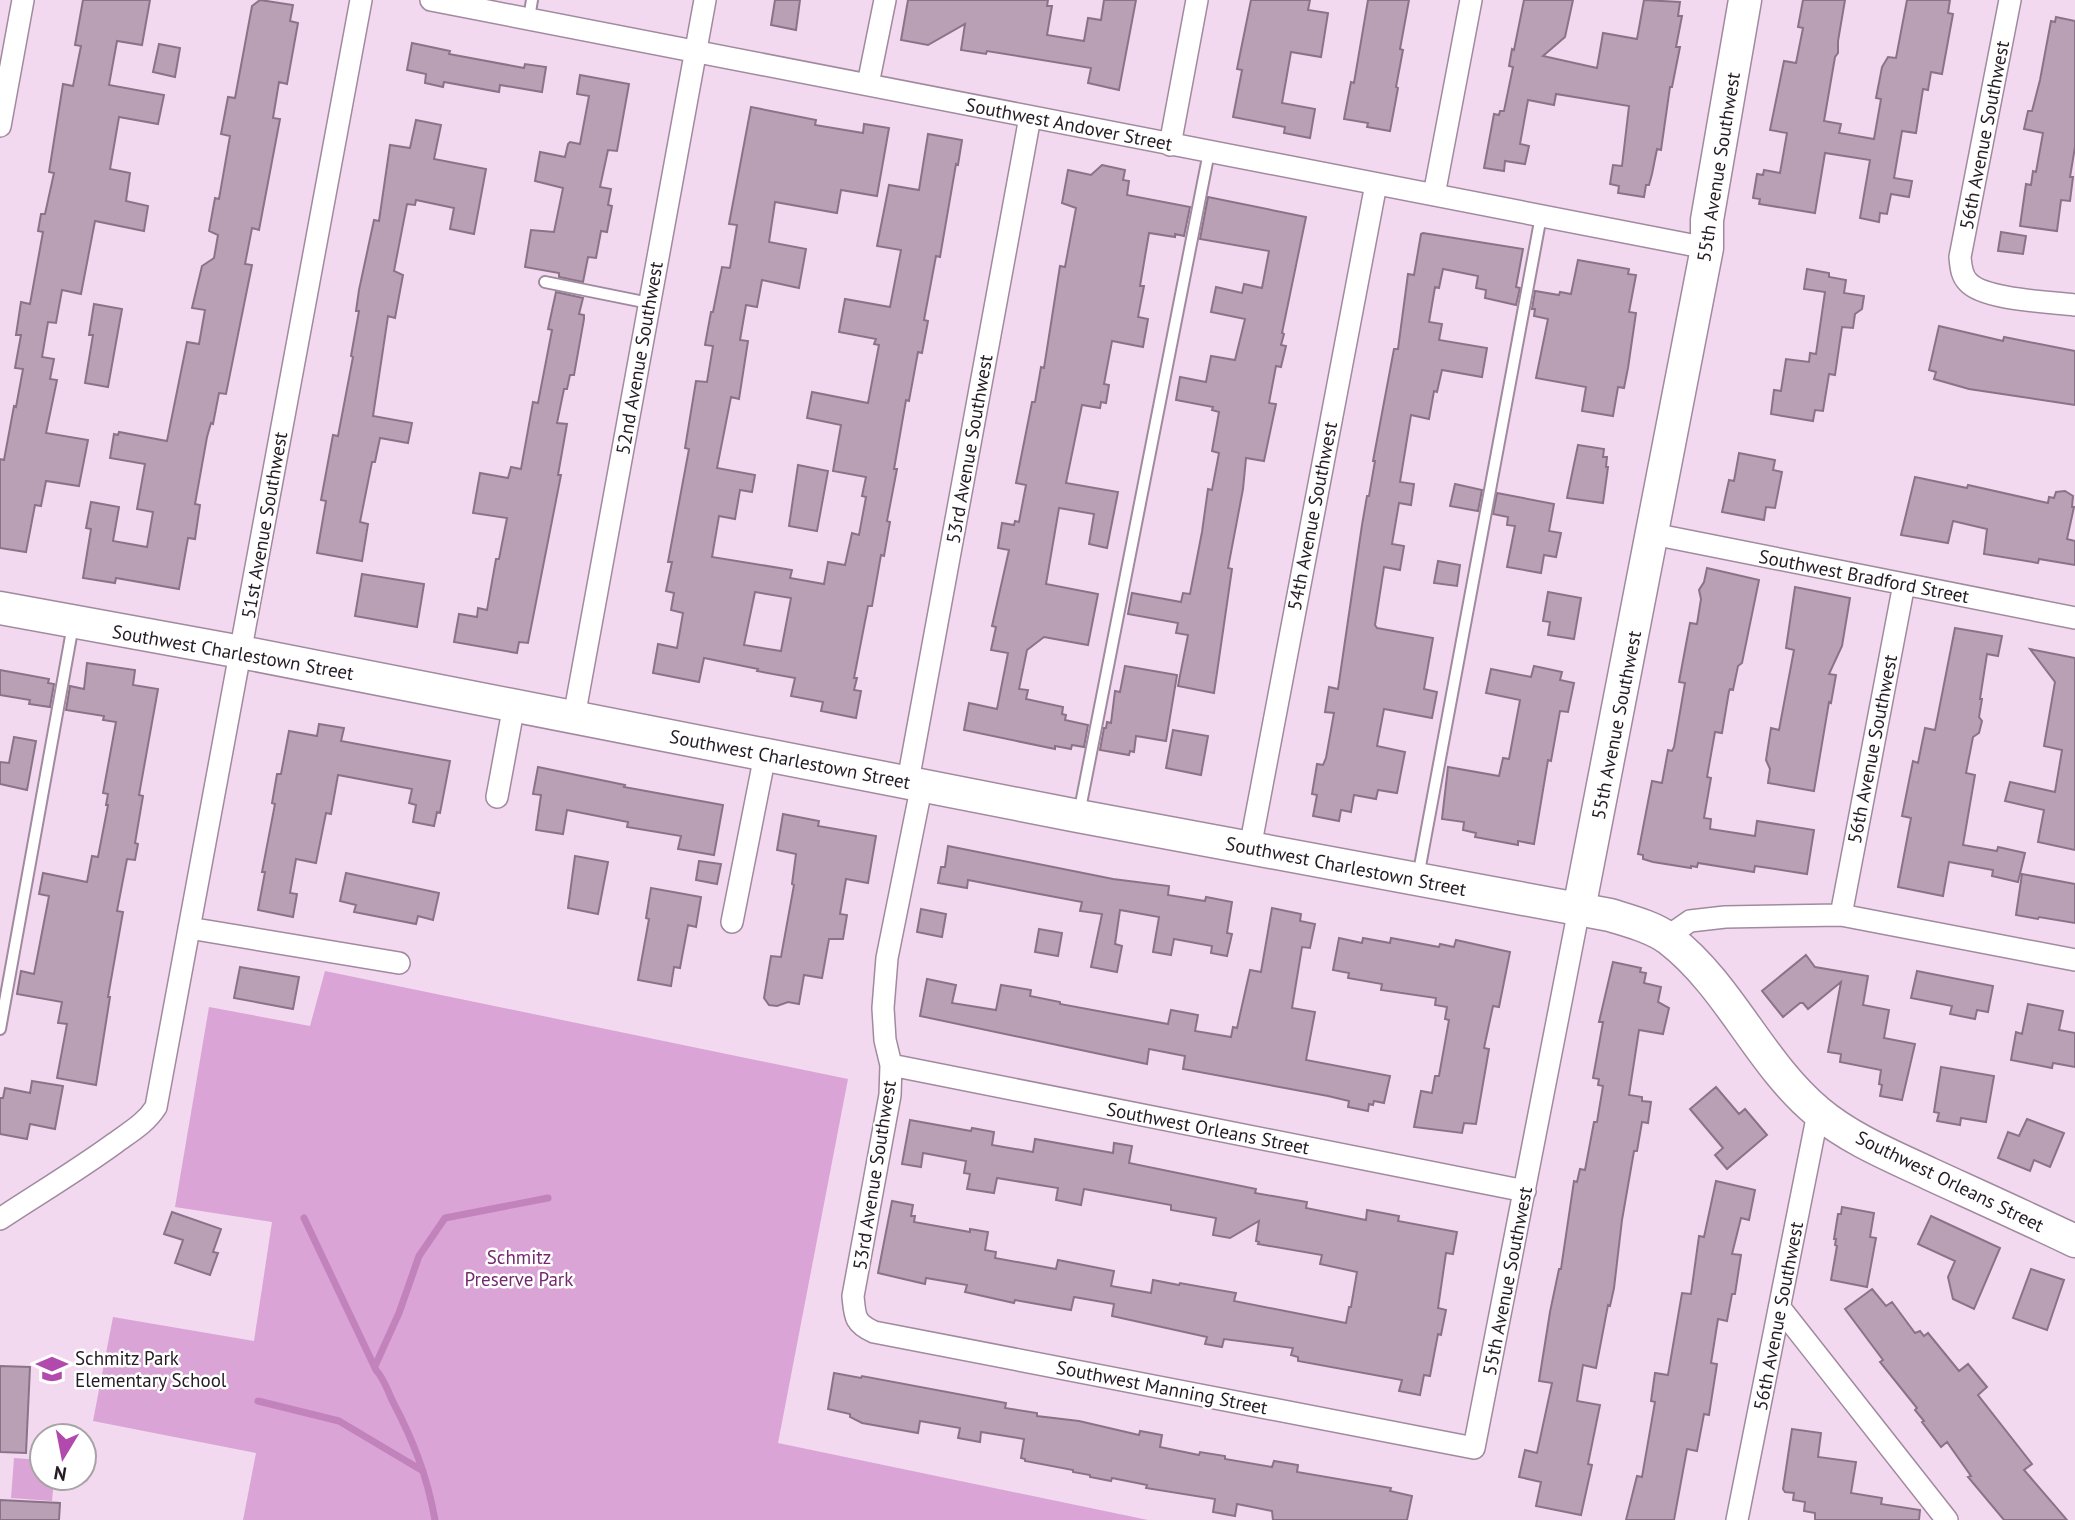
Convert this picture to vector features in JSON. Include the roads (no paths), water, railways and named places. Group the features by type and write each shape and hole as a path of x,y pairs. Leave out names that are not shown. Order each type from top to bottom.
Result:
{"street":[{"path":"0,126 23,0"},
{"name":"51st Avenue Southwest","path":"0,1219 96,1157 150,1116 156,1107 361,0"},
{"name":"Southwest Andover Street","path":"431,0 531,9 695,50 1707,248"},
{"name":"52nd Avenue Southwest","path":"574,717 705,0"},
{"path":"868,84 885,0"},
{"path":"1170,145 1197,0"},
{"path":"1434,195 1471,0"},
{"name":"55th Avenue Southwest","path":"1474,1448 1707,248 1707,220 1745,0"},
{"name":"56th Avenue Southwest","path":"2010,0 1961,257 1961,271 1969,284 1999,296 2075,305"},
{"name":"53rd Avenue Southwest","path":"855,1318 853,1296 890,1095 891,1065 885,1040 883,1008 887,958 1030,117"},
{"name":"54th Avenue Southwest","path":"1250,848 1376,184"},
{"name":"Southwest Bradford Street","path":"1653,534 2075,618"},
{"name":"56th Avenue Southwest","path":"1841,915 1904,584"},
{"name":"Southwest Charlestown Street","path":"0,608 241,652 1078,816 1579,909"},
{"path":"497,797 514,705"},
{"path":"732,922 765,755"},
{"name":"Southwest Orleans Street","path":"1579,909 1613,916 1667,937 1696,963 1784,1078 1818,1113 1893,1157 2075,1241"},
{"path":"1667,937 1690,921 1725,917 1841,915 2075,960"},
{"path":"189,928 399,964"},
{"name":"Southwest Orleans Street","path":"891,1065 1525,1191"},
{"name":"56th Avenue Southwest","path":"1737,1520 1818,1113"},
{"path":"1780,1308 1947,1520"},
{"name":"Southwest Manning Street","path":"855,1318 862,1327 874,1332 1474,1448"}],"lane":[{"path":"1078,816 1209,152"},
{"path":"1417,880 1541,216"},
{"path":"545,282 649,303"},
{"path":"0,1029 74,623"}],"waterway":[{"path":"375,1366 399,1313 419,1256 445,1218 548,1198"},
{"path":"304,1218 413,1444 428,1488 435,1520"},
{"path":"258,1401 339,1421 423,1471"}],"place":[{"name":"Schmitz Park Elementary School","path":"52,1369"}],"park label":[{"name":"Schmitz Preserve Park","path":"519,1268"}]}
